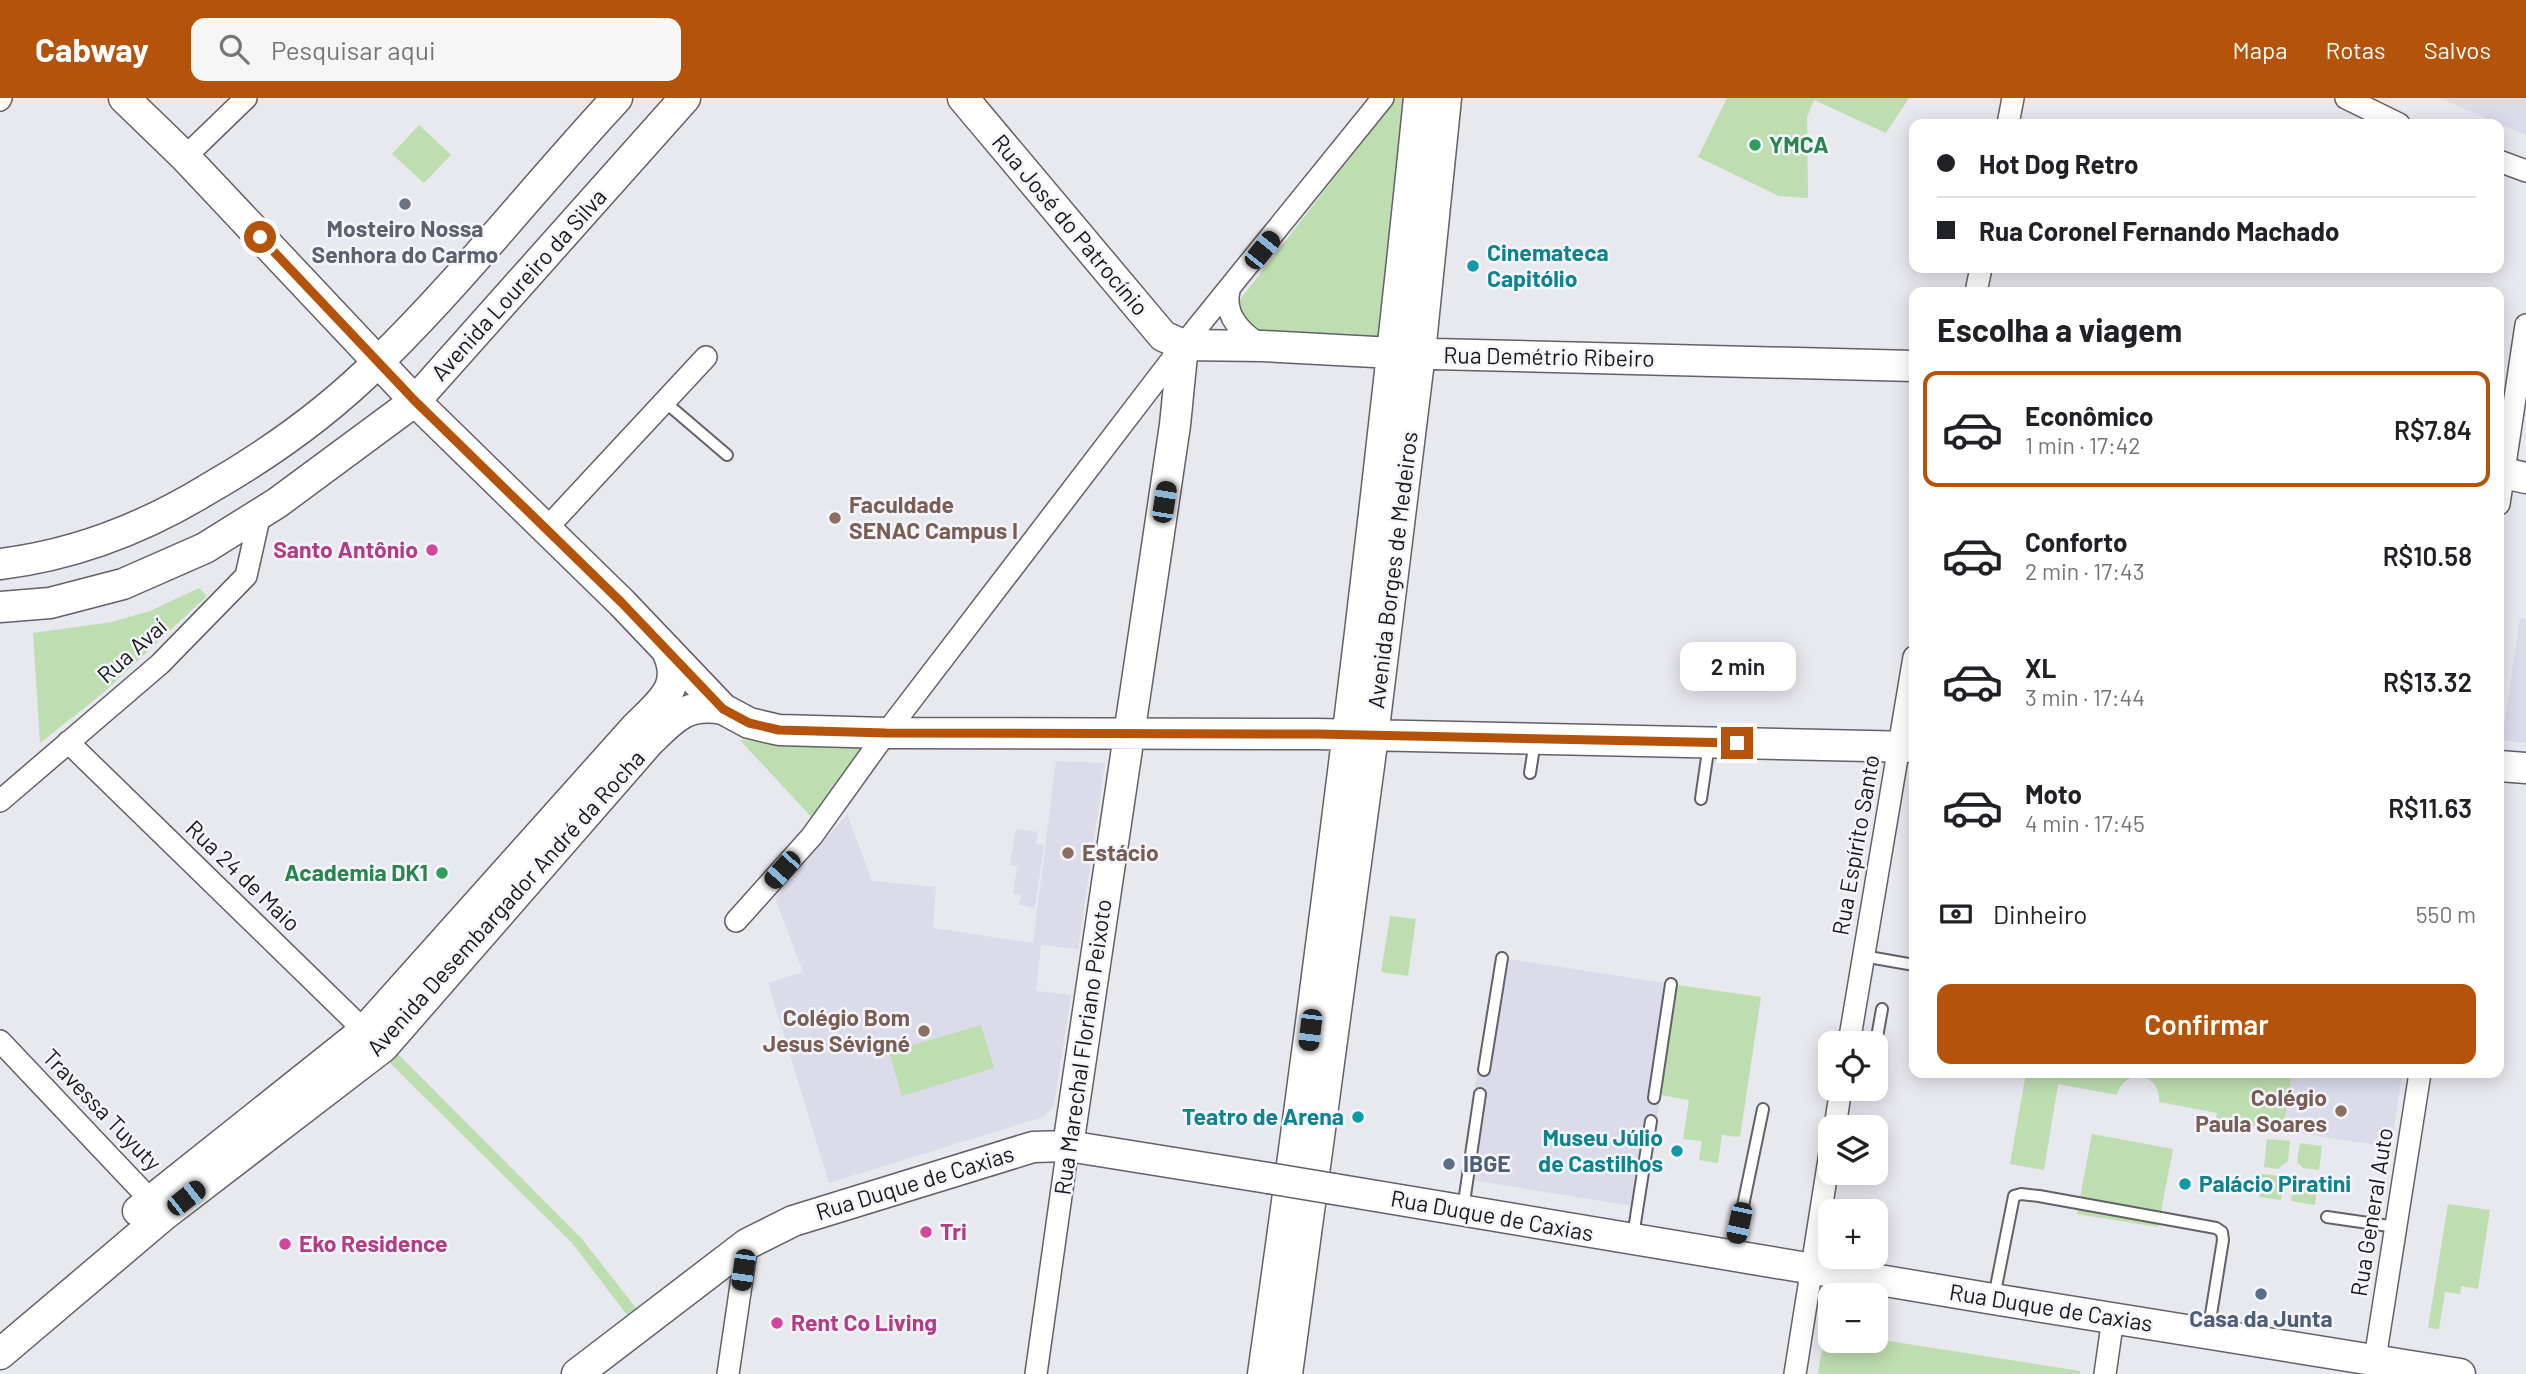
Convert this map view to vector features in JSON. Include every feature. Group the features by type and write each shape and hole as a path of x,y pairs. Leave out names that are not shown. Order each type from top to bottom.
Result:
{"street":[{"path":"124,98 185,158 353,337 369,371 415,401 546,528 723,709 749,723 779,730 886,733 1536,738 1907,747"},
{"path":"185,158 246,98"},
{"path":"0,564 36,560 103,541 175,509 256,460 299,430 369,371 456,281 618,98"},
{"name":"Avenida Loureiro da Silva","path":"0,607 50,603 123,584 205,548 260,514 415,401 685,98"},
{"name":"Rua José do Patrocínio","path":"962,98 1163,336 1183,345"},
{"path":"736,921 812,836 886,733 1183,345 1383,98"},
{"name":"Avenida Borges de Medeiros","path":"1406,353 1419,98"},
{"name":"Avenida Borges de Medeiros","path":"1287,1374 1406,353 1446,98"},
{"path":"2009,119 2012,98"},
{"path":"2346,98 2389,119"},
{"path":"2504,163 2526,170"},
{"path":"1229,291 1227,302 1231,316 1247,335 1263,346"},
{"path":"2509,474 2526,325"},
{"name":"Rua Demétrio Ribeiro","path":"1183,345 1909,366"},
{"name":"Rua Marechal Floriano Peixoto","path":"1036,1374 1175,425 1183,345"},
{"path":"546,528 706,357"},
{"name":"Rua Avaí","path":"0,801 160,664 246,576 260,514"},
{"name":"Avenida Desembargador André da Rocha","path":"373,1039 626,737 667,694 673,684 674,672 666,649"},
{"name":"Avenida Desembargador André da Rocha","path":"0,1327 373,1039 649,742 678,715 692,708 708,706 723,709"},
{"name":"Rua Espírito Santo","path":"1851,1031 1863,956 1907,747 1909,721"},
{"name":"Avenida Borges de Medeiros","path":"1264,1374 1317,977 1360,736"},
{"name":"Rua 24 de Maio","path":"68,742 373,1039"},
{"path":"2504,766 2526,768"},
{"name":"Travessa Tuyuty","path":"0,1041 157,1208"},
{"name":"Rua General Auto","path":"2375,1359 2419,1078"},
{"name":"Rua Duque de Caxias","path":"577,1374 747,1244 793,1221 1033,1147 1068,1146 2460,1374"},
{"path":"1795,1374 1825,1185"},
{"name":"Avenida Desembargador André da Rocha","path":"0,1354 157,1208"},
{"path":"728,1374 747,1244"},
{"path":"2105,1374 2113,1318"}],"lane":[{"path":"665,402 727,455"},
{"path":"1530,773 1536,738"},
{"path":"1701,799 1709,742"},
{"path":"1863,956 1909,964"},
{"path":"1484,1070 1502,958"},
{"path":"1654,1098 1671,984"},
{"path":"1878,1031 1882,1009"},
{"path":"1463,1212 1480,1094"},
{"path":"1732,1256 1763,1109"},
{"path":"1633,1240 1651,1121"},
{"path":"1993,1299 2014,1196 2039,1196 2216,1227 2222,1232 2223,1240 2207,1333"},
{"path":"2327,1217 2396,1227"}],"shaded area":[{"path":"2440,98 2526,98 2526,135 2504,126 2504,119 2488,119"},
{"path":"2520,618 2526,619 2526,743 2504,740"},
{"name":"Colégio Bom Jesus Sévigné","path":"1056,761 1105,763 1078,949 1041,945 1036,991 1071,995 1054,1106 1043,1117 829,1183 768,983 803,972 775,898 847,814 872,881 936,887 933,928 1033,943"},
{"name":"Estácio","path":"1016,829 1038,832 1036,844 1044,845 1035,908 1019,905 1021,896 1013,894 1017,866 1010,865"},
{"path":"1496,957 1677,985 1644,1208 1460,1178"},
{"name":"Colégio Paula Soares","path":"2291,1078 2401,1078 2391,1147 2283,1131"}],"green space":[{"path":"1396,98 1408,98 1385,340 1266,334 1240,319 1236,305"},
{"name":"YMCA","path":"1727,98 1909,98 1886,133 1814,100 1807,117 1808,198 1779,196 1698,157"},
{"path":"419,125 451,155 424,183 392,154"},
{"path":"199,588 207,596 103,693 40,743 33,633 112,622 150,611"},
{"path":"740,740 866,746 814,820"},
{"path":"1390,916 1416,919 1408,976 1381,972"},
{"path":"1677,985 1761,997 1740,1137 1722,1135 1718,1163 1699,1160 1702,1141 1683,1139 1689,1100 1661,1095"},
{"path":"981,1025 994,1068 902,1096 889,1052"},
{"path":"396,1052 582,1239 639,1312 630,1319 573,1244 387,1060"},
{"path":"2025,1078 2132,1078 2121,1086 2117,1095 2058,1084 2044,1170 2010,1164"},
{"path":"2144,1078 2291,1078 2283,1131 2216,1120 2217,1113 2159,1102 2155,1085"},
{"path":"2092,1134 2173,1149 2158,1227 2077,1214"},
{"path":"2267,1139 2290,1141 2288,1161 2278,1169 2264,1167"},
{"path":"2300,1143 2322,1146 2319,1170 2303,1168 2297,1162"},
{"path":"2262,1174 2279,1176 2283,1184 2281,1200 2259,1197"},
{"path":"2302,1179 2318,1181 2315,1205 2291,1201 2293,1185"},
{"path":"2448,1204 2490,1210 2478,1289 2461,1286 2460,1294 2445,1292 2439,1329 2428,1328"},
{"path":"1888,1341 2080,1371 2080,1374 1818,1374 1821,1353 1888,1353"}],"place":[{"name":"YMCA","path":"1755,145"},
{"name":"Mosteiro Nossa Senhora do Carmo","path":"405,204"},
{"name":"Cinemateca Capitólio","path":"1473,266"},
{"name":"Faculdade SENAC Campus I","path":"835,518"},
{"name":"Santo Antônio","path":"432,550"},
{"name":"Estácio","path":"1068,853"},
{"name":"Academia DK1","path":"442,873"},
{"name":"Colégio Bom Jesus Sévigné","path":"924,1031"},
{"name":"Colégio Paula Soares","path":"2341,1111"},
{"name":"Teatro de Arena","path":"1358,1117"},
{"name":"Museu Júlio de Castilhos","path":"1677,1151"},
{"name":"IBGE","path":"1449,1164"},
{"name":"Palácio Piratini","path":"2185,1184"},
{"name":"Tri","path":"926,1232"},
{"name":"Eko Residence","path":"285,1244"},
{"name":"Casa da Junta","path":"2261,1294"},
{"name":"Rent Co Living","path":"777,1323"}],"route":[{"path":"260,237 363,348 622,603 723,709 749,723 779,730 886,733 1317,734 1737,743"}]}
